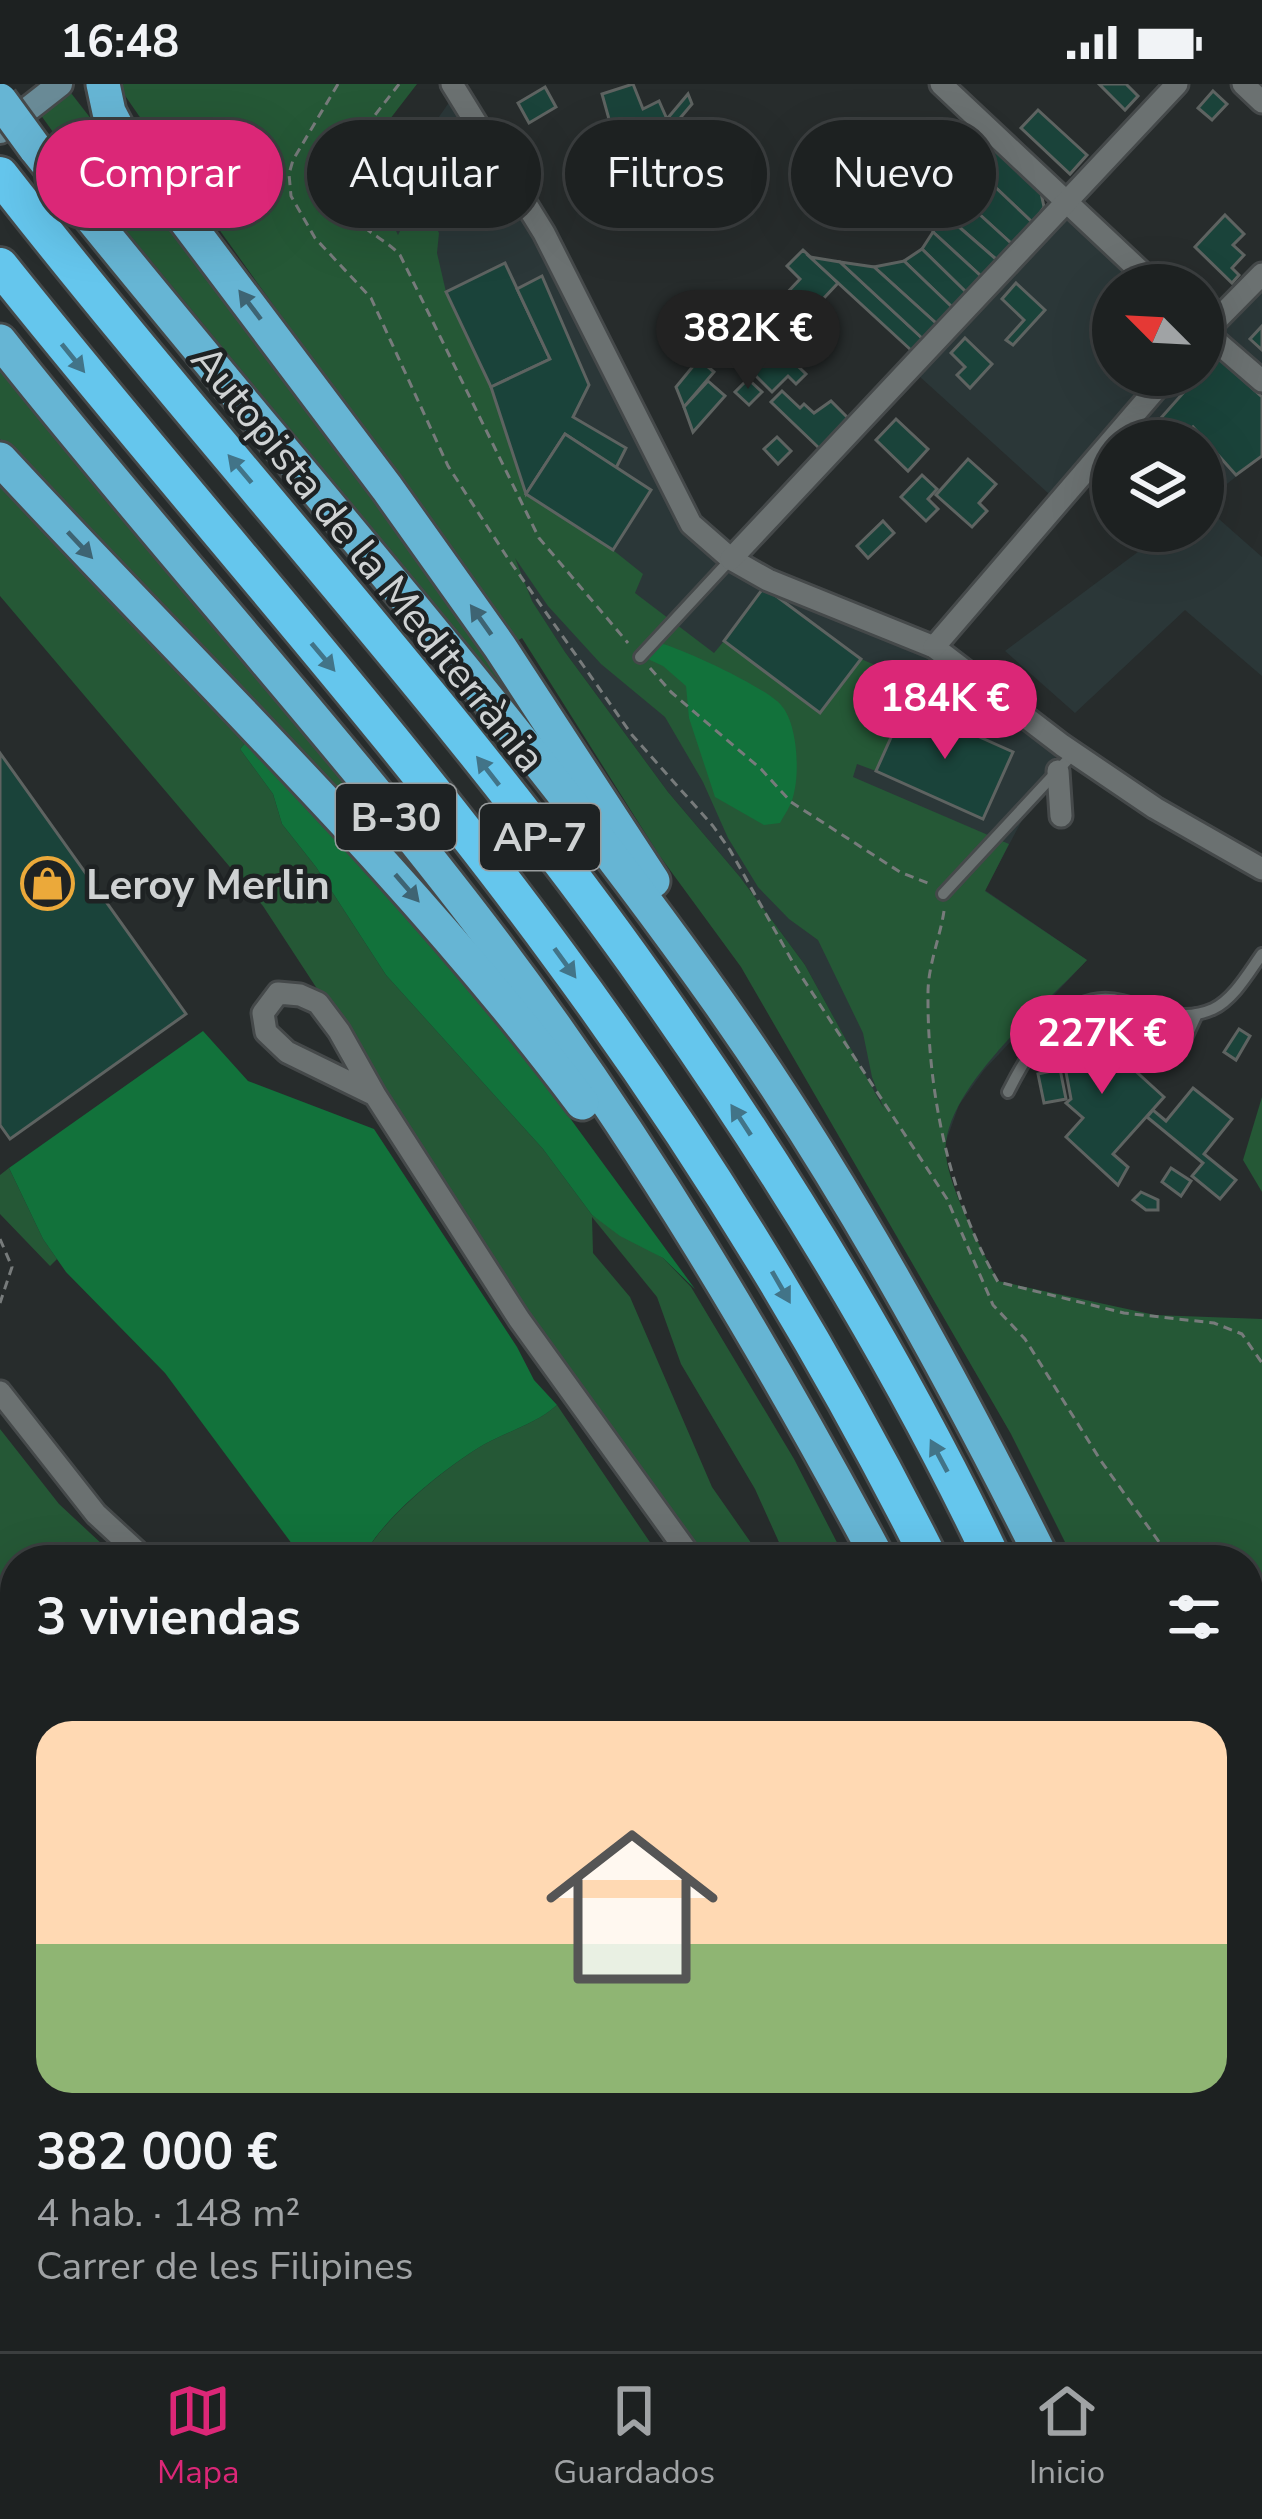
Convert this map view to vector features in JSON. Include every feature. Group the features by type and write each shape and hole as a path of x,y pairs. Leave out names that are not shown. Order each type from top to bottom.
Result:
{"highway":[{"path":"103,84 109,112 121,135 338,421 500,646 717,980 936,1356 1035,1545"},
{"path":"0,100 520,740 722,1007 811,1145"},
{"name":"Autopista de la Mediterrània","path":"0,175 101,304 473,752 648,981 755,1141 891,1364 985,1545"},
{"name":"AP-7","path":"0,266 488,861 620,1040 758,1248 922,1545"},
{"name":"B-30","path":"0,341 355,766 497,946 620,1122 749,1325 871,1545"},
{"path":"0,459 411,892 536,1042 749,1325"}],"main road":[{"path":"0,131 60,84"}],"street":[{"path":"452,84 544,233 692,524 731,559 769,580 934,647 1155,808 1252,857 1262,869"},
{"path":"941,84 1133,264"},
{"path":"731,559 1177,84"},
{"path":"1243,84 1262,101"},
{"path":"1224,315 1258,286"},
{"path":"1224,349 1262,381"},
{"path":"934,647 1150,396"},
{"path":"1058,771 1061,816"},
{"path":"375,1095 287,1052 266,1032 263,1013 278,993 318,1003 519,1319 683,1545"},
{"path":"0,1392 96,1514 130,1545"}],"lane":[{"path":"640,657 731,559"},
{"path":"943,894 1074,753"},
{"path":"1008,1092 1046,1031 1076,1005 1098,998 1118,999 1173,1015 1197,1014 1216,1008 1232,994 1262,953"},
{"path":"1076,1005 1102,1012 1159,1055 1180,1051 1197,1014"}],"path":[{"path":"338,84 293,160 291,196 315,238 371,298 448,466 632,735 730,850 805,983 947,1199 993,1304 1048,1371 1101,1461 1161,1545"},
{"path":"399,84 354,146 346,185 350,209 368,232 400,255 539,538 671,692 761,769 790,802 943,894 944,914 928,991 939,1114 970,1225 998,1282 1124,1313 1214,1323 1242,1334 1262,1363"},
{"path":"0,1239 12,1268 0,1303"}],"shaded area":[{"path":"457,91 473,120 437,120"},
{"path":"1064,200 1133,264 1092,264 1092,396 1224,396 1224,310 1262,274 1262,456 1224,486 1224,420 1092,420 1092,466 1059,503 908,366"},
{"path":"373,228 531,228 691,524 731,559 934,647 1062,745 985,890 1087,960 984,1070 959,1105 945,1144 888,1117 805,965 740,877 668,792 514,574"},
{"path":"1224,524 1262,557 1262,676 1185,610 1075,713 1005,651 1138,552 1224,552"}],"green space":[{"path":"117,84 417,84 389,120 307,120 307,228 395,228 398,235 402,228 436,228 446,292 491,387 526,494 643,574 635,593 714,653 724,641 820,713 861,659 903,677 903,712 876,771 857,764 853,777 1009,844 985,891 1087,960 983,1069 953,1118 946,1156 964,1212 998,1281 1155,1315 1262,1319 1262,1545 1066,1545 1011,1434 741,967 659,855 522,638 512,644 219,228 283,228 283,120 142,120","holes":["515,558 548,606 601,664 665,717 758,887 818,940 863,1033 884,1109 805,965 565,652 532,601"]},
{"path":"71,93 92,120 44,120 40,114"},
{"path":"124,228 175,228 361,477 525,714"},
{"path":"0,361 494,967 0,439"},
{"path":"0,474 247,741 240,749 273,794 282,824 316,867 386,975 543,1149 592,1215 663,1258 691,1287 794,1459 838,1545 780,1545 755,1489 681,1364 657,1297 592,1217 593,1253 630,1297 712,1487 753,1545 691,1545 544,1338 417,1137 403,1126 386,1088 263,906 0,596"},
{"path":"645,640 757,687 787,713 797,763 793,797 780,823 764,825 715,797 689,718 686,686 663,666 637,654"},
{"path":"247,741 339,835 515,1043 695,1289 663,1258 592,1215 543,1149 386,975 316,867 282,824 273,794 240,749"},
{"path":"203,1031 248,1081 374,1129 534,1380 557,1405 451,1467 398,1512 370,1545 293,1545 165,1373 66,1272 43,1239 9,1168"},
{"path":"1262,1097 1262,1192 1243,1160"},
{"path":"9,1168 57,1259 50,1266 0,1214 0,1175"},
{"path":"557,1405 652,1545 371,1545 398,1512 451,1467"},
{"path":"0,1429 59,1504 103,1545 0,1545"}],"building":[{"path":"633,84 643,109 659,101 667,119 688,94 692,104 679,120 609,120 602,94"},
{"path":"1099,84 1126,84 1138,96 1125,110"},
{"path":"545,87 556,107 527,120 518,103"},
{"path":"1213,91 1227,104 1212,120 1198,108"},
{"path":"1038,110 1087,155 1070,174 1021,128"},
{"path":"996,146 1040,188 1044,207 1033,223 996,188"},
{"path":"996,188 1033,223 1012,244 994,228"},
{"path":"1225,215 1244,234 1233,245 1244,255 1232,268 1239,275 1232,283 1224,275 1224,264 1212,264 1195,247"},
{"path":"935,228 960,228 997,260 982,277 933,232"},
{"path":"960,228 994,228 1012,244 997,260"},
{"path":"933,232 982,277 967,293 922,249"},
{"path":"922,249 967,293 953,308 904,261"},
{"path":"803,250 838,283 807,316 785,295 800,279 787,266"},
{"path":"810,257 840,262 923,339 912,351"},
{"path":"904,261 953,308 937,324 874,267"},
{"path":"840,262 874,267 937,324 923,339"},
{"path":"505,263 550,359 491,387 446,292"},
{"path":"542,276 589,385 573,417 626,448 616,468 565,434 526,494 491,387 550,359 517,289"},
{"path":"1016,283 1045,310 1013,345 1006,340 1024,320 1002,299"},
{"path":"795,305 817,325 788,357 767,335"},
{"path":"1262,326 1262,350 1250,339"},
{"path":"965,338 992,364 970,388 957,375 965,367 951,353"},
{"path":"777,346 806,374 796,384 788,376 772,392 752,372"},
{"path":"699,359 714,372 684,407 676,387"},
{"path":"1224,363 1262,397 1262,456 1236,475 1224,462 1224,420 1160,419 1180,396 1224,396"},
{"path":"748,379 762,392 749,405 735,392"},
{"path":"708,381 725,396 693,432 684,407"},
{"path":"782,391 800,408 804,404 814,413 831,401 849,419 820,449 771,402"},
{"path":"896,419 928,449 908,471 876,440"},
{"path":"565,434 651,490 613,550 526,494"},
{"path":"777,437 791,451 778,464 764,449"},
{"path":"968,459 996,484 979,503 987,511 972,527 936,495"},
{"path":"922,475 937,489 928,499 938,509 926,521 901,497"},
{"path":"883,521 894,533 868,558 857,546"},
{"path":"764,587 861,659 820,713 724,641"},
{"path":"906,704 1013,752 983,819 876,771"},
{"name":"Leroy Merlin","path":"0,753 186,1014 10,1139 0,1125"},
{"path":"1095,1022 1101,1056 1109,1047 1164,1097 1113,1154 1128,1167 1118,1185 1066,1137 1083,1118 1066,1103 1071,1099 1063,1056 1051,1058 1048,1045 1061,1043 1058,1028"},
{"path":"1239,1029 1250,1036 1236,1060 1224,1052"},
{"path":"1060,1069 1066,1099 1044,1103 1038,1074"},
{"path":"1193,1088 1232,1119 1204,1154 1236,1180 1220,1199 1192,1176 1203,1163 1147,1117 1153,1110 1166,1121"},
{"path":"1171,1168 1191,1181 1181,1196 1162,1182"},
{"path":"1141,1192 1158,1200 1158,1210 1146,1210 1133,1200"}],"place":[{"name":"Leroy Merlin","path":"47,884"}]}
